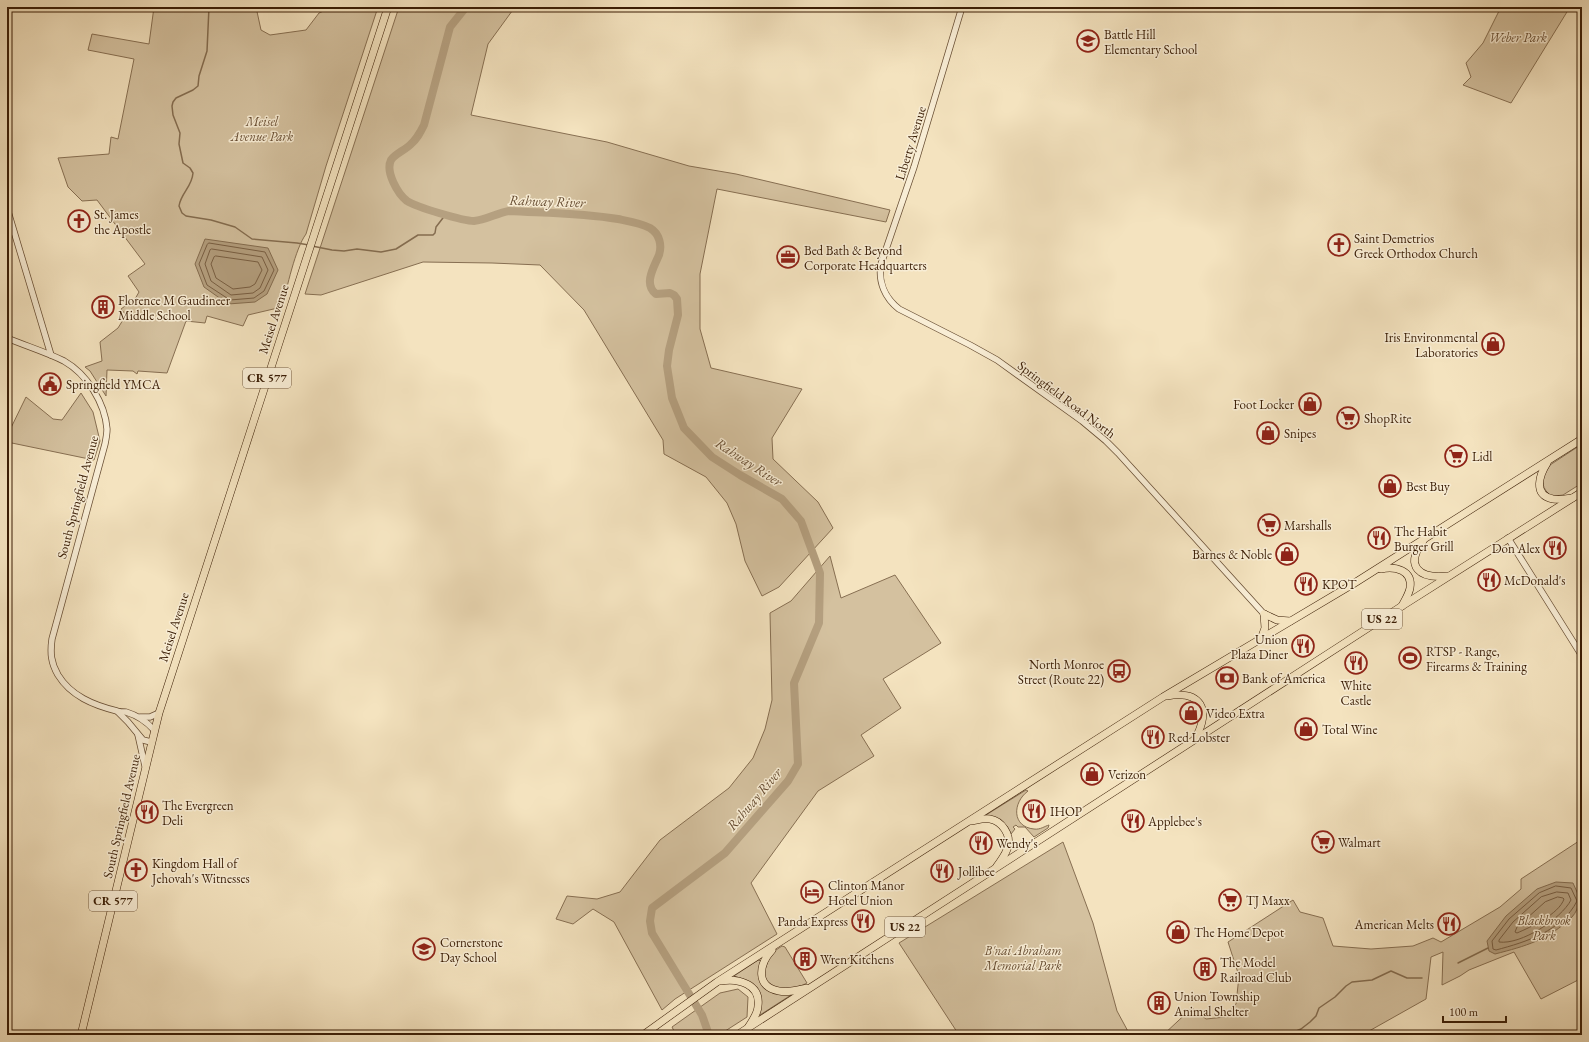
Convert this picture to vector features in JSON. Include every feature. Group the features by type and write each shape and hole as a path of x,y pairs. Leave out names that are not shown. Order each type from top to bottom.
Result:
{"main road":[{"name":"Meisel Avenue","path":"154,730 388,7"},
{"path":"643,1035 700,993 966,822 1163,697 1376,570 1582,439"},
{"path":"1548,461 1539,478 1539,483 1542,490 1552,499 1573,498"},
{"name":"US 22","path":"737,1035 1448,576 1582,492"},
{"path":"1426,538 1416,555 1415,562 1419,570 1422,574 1429,577 1448,576"},
{"path":"1376,570 1396,568 1403,571 1407,575 1410,580 1410,588 1402,606"},
{"path":"1261,639 1265,628 1264,614 1277,620 1292,621"},
{"path":"1163,697 1184,695 1199,703 1202,710 1203,719 1202,726 1194,741"},
{"name":"South Springfield Avenue","path":"81,1035 154,730"},
{"path":"966,822 980,819 991,819 999,823 1005,830 1008,838 1008,846 996,868"},
{"path":"779,943 767,955 763,962 761,973 764,981 772,988 782,991 792,991 813,987"},
{"path":"717,982 729,980 743,981 750,985 755,992 758,999 758,1007 748,1028"}],"street":[{"name":"Liberty Avenue","path":"882,285 880,275 883,260 905,197 962,7"},
{"path":"7,208 51,355"},
{"name":"Springfield Road North","path":"882,285 889,299 900,309 989,355 1095,431 1118,453 1264,614"},
{"name":"South Springfield Avenue","path":"7,338 51,355 73,368 92,388 104,413 107,430 105,444 54,632 50,654 57,672 70,690 78,696 118,712 125,712 136,716 154,730"},
{"path":"1508,538 1582,656"},
{"name":"South Springfield Avenue","path":"118,712 143,740 151,742"},
{"path":"136,716 144,718 159,713"},
{"path":"138,735 145,768"}],"green space":[{"name":"Meisel Avenue Park","path":"154,7 256,7 261,30 270,35 306,30 319,13 333,7 378,7 326,166 306,234 298,249 282,307 248,315 243,326 207,316 205,323 186,321 167,373 138,371 137,374 133,371 107,370 106,396 90,371 85,367 102,361 100,342 118,328 126,315 121,309 135,299 139,292 128,276 145,264 97,200 82,201 68,187 58,158 109,154 111,137 118,139 134,59 88,50 92,34 149,44"},
{"path":"399,7 515,7 488,44 471,115 607,142 689,166 736,174 890,210 886,222 717,189 700,274 700,329 711,368 802,389 772,438 773,459 818,502 833,528 779,587 762,596 745,561 736,524 727,503 706,477 664,454 663,440 584,310 540,265 423,262 321,295 305,294"},
{"name":"Weber Park","path":"1501,7 1570,7 1511,103 1463,85 1471,77 1466,63 1483,43"},
{"path":"81,393 93,412 100,441 94,460 7,442 7,436 26,397 53,419 62,420"},
{"path":"1579,446 1582,449 1582,462 1580,464 1581,466 1579,473 1582,483 1563,495 1555,497 1552,496 1543,485 1542,478 1550,465"},
{"path":"830,556 841,598 895,575 941,643 883,679 901,708 861,735 874,756 818,791 751,883 777,934 675,999 662,1010 614,922 593,909 573,924 556,919 567,896 597,899 620,892 660,840 729,788 753,758 765,729 772,700 770,613 791,601"},
{"path":"1026,790 1028,791 1019,802 1017,808 1018,819 1022,824 1034,829 1049,825 1048,828 1034,837 1025,827 1018,827 1016,825 1013,827 1015,829 1011,834 1007,826 986,815"},
{"name":"Blackbrook Park","path":"1582,839 1582,978 1541,999 1514,952 1469,970 1442,985 1443,952 1431,957 1426,999 1362,1035 1163,1035 1192,1008 1206,1019 1225,1017 1236,1004 1239,976 1228,942 1293,900 1300,912 1323,918 1333,946 1371,949 1413,946 1433,938 1441,942 1500,907 1521,889 1521,879"},
{"name":"B'nai Abraham Memorial Park","path":"1063,842 1093,923 1117,1011 1130,1035 959,1035 899,943"},
{"path":"782,946 785,947 807,983 787,990 772,986 766,980 764,973 770,954"},
{"path":"758,960 761,961 759,970 761,981 791,995 760,1015 752,984 746,980 734,976"},
{"path":"738,989 748,997 747,1017 719,1035 676,1035 672,1027 720,993"}],"water":[{"path":"205,239 268,248 278,270 267,294 255,302 228,304 204,287 195,264"},
{"path":"1556,882 1573,883 1581,901 1572,917 1545,937 1527,945 1495,954 1489,951 1487,941 1506,916 1537,889"}],"waterway":[{"path":"209,7 207,51 199,76 198,86 176,98 172,106 173,115 180,133 179,144 183,163 190,168 193,173 191,182 182,197 179,206 182,213 186,216 211,220 235,227 252,239 309,245"},
{"name":"Rahway River","path":"466,7 450,27 424,125 412,143 391,160 391,176 396,188 403,198 412,204 460,219 474,221 509,211 564,214 634,222 650,228 656,233 660,248 659,255 652,270 650,285 656,294 670,293 677,299 678,315 669,350 667,366 672,398 684,428 712,457 782,499 801,521 820,573 819,623 794,683 798,764 788,781 725,853 652,908 650,921 652,933 702,1015 709,1035"},
{"path":"312,246 344,251 357,249 381,252 396,249 418,235 433,235 436,227 446,214"},
{"path":"1458,963 1488,948"},
{"path":"1287,1035 1301,1029 1310,1022 1316,1016 1319,1008 1335,997 1352,982 1372,980 1391,971 1407,978 1422,978"}],"place":[{"name":"Battle Hill Elementary School","path":"1088,41"},
{"name":"St. James the Apostle","path":"79,221"},
{"name":"Saint Demetrios Greek Orthodox Church","path":"1339,245"},
{"name":"Bed Bath & Beyond Corporate Headquarters","path":"788,257"},
{"name":"Florence M Gaudineer Middle School","path":"103,307"},
{"name":"Iris Environmental Laboratories","path":"1493,344"},
{"name":"Springfield YMCA","path":"50,384"},
{"name":"Foot Locker","path":"1310,404"},
{"name":"ShopRite","path":"1348,418"},
{"name":"Snipes","path":"1268,433"},
{"name":"Lidl","path":"1456,456"},
{"name":"Best Buy","path":"1390,486"},
{"name":"Marshalls","path":"1269,525"},
{"name":"The Habit Burger Grill","path":"1379,538"},
{"name":"Don Alex","path":"1555,548"},
{"name":"Barnes & Noble","path":"1287,554"},
{"name":"McDonald's","path":"1489,580"},
{"name":"KPOT","path":"1306,584"},
{"name":"Union Plaza Diner","path":"1303,646"},
{"name":"RTSP - Range, Firearms & Training","path":"1410,658"},
{"name":"White Castle","path":"1356,663"},
{"name":"North Monroe Street (Route 22)","path":"1119,671"},
{"name":"Bank of America","path":"1227,678"},
{"name":"Video Extra","path":"1191,713"},
{"name":"Total Wine","path":"1306,729"},
{"name":"Red Lobster","path":"1153,737"},
{"name":"Verizon","path":"1092,774"},
{"name":"IHOP","path":"1034,811"},
{"name":"The Evergreen Deli","path":"147,812"},
{"name":"Applebee's","path":"1133,821"},
{"name":"Walmart","path":"1323,842"},
{"name":"Wendy's","path":"981,843"},
{"name":"Kingdom Hall of Jehovah's Witnesses","path":"136,870"},
{"name":"Jollibee","path":"942,871"},
{"name":"Clinton Manor Hotel Union","path":"812,892"},
{"name":"TJ Maxx","path":"1230,900"},
{"name":"Panda Express","path":"863,921"},
{"name":"American Melts","path":"1449,924"},
{"name":"The Home Depot","path":"1178,932"},
{"name":"Cornerstone Day School","path":"424,949"},
{"name":"Wren Kitchens","path":"805,959"},
{"name":"The Model Railroad Club","path":"1205,969"},
{"name":"Union Township Animal Shelter","path":"1159,1003"}]}
